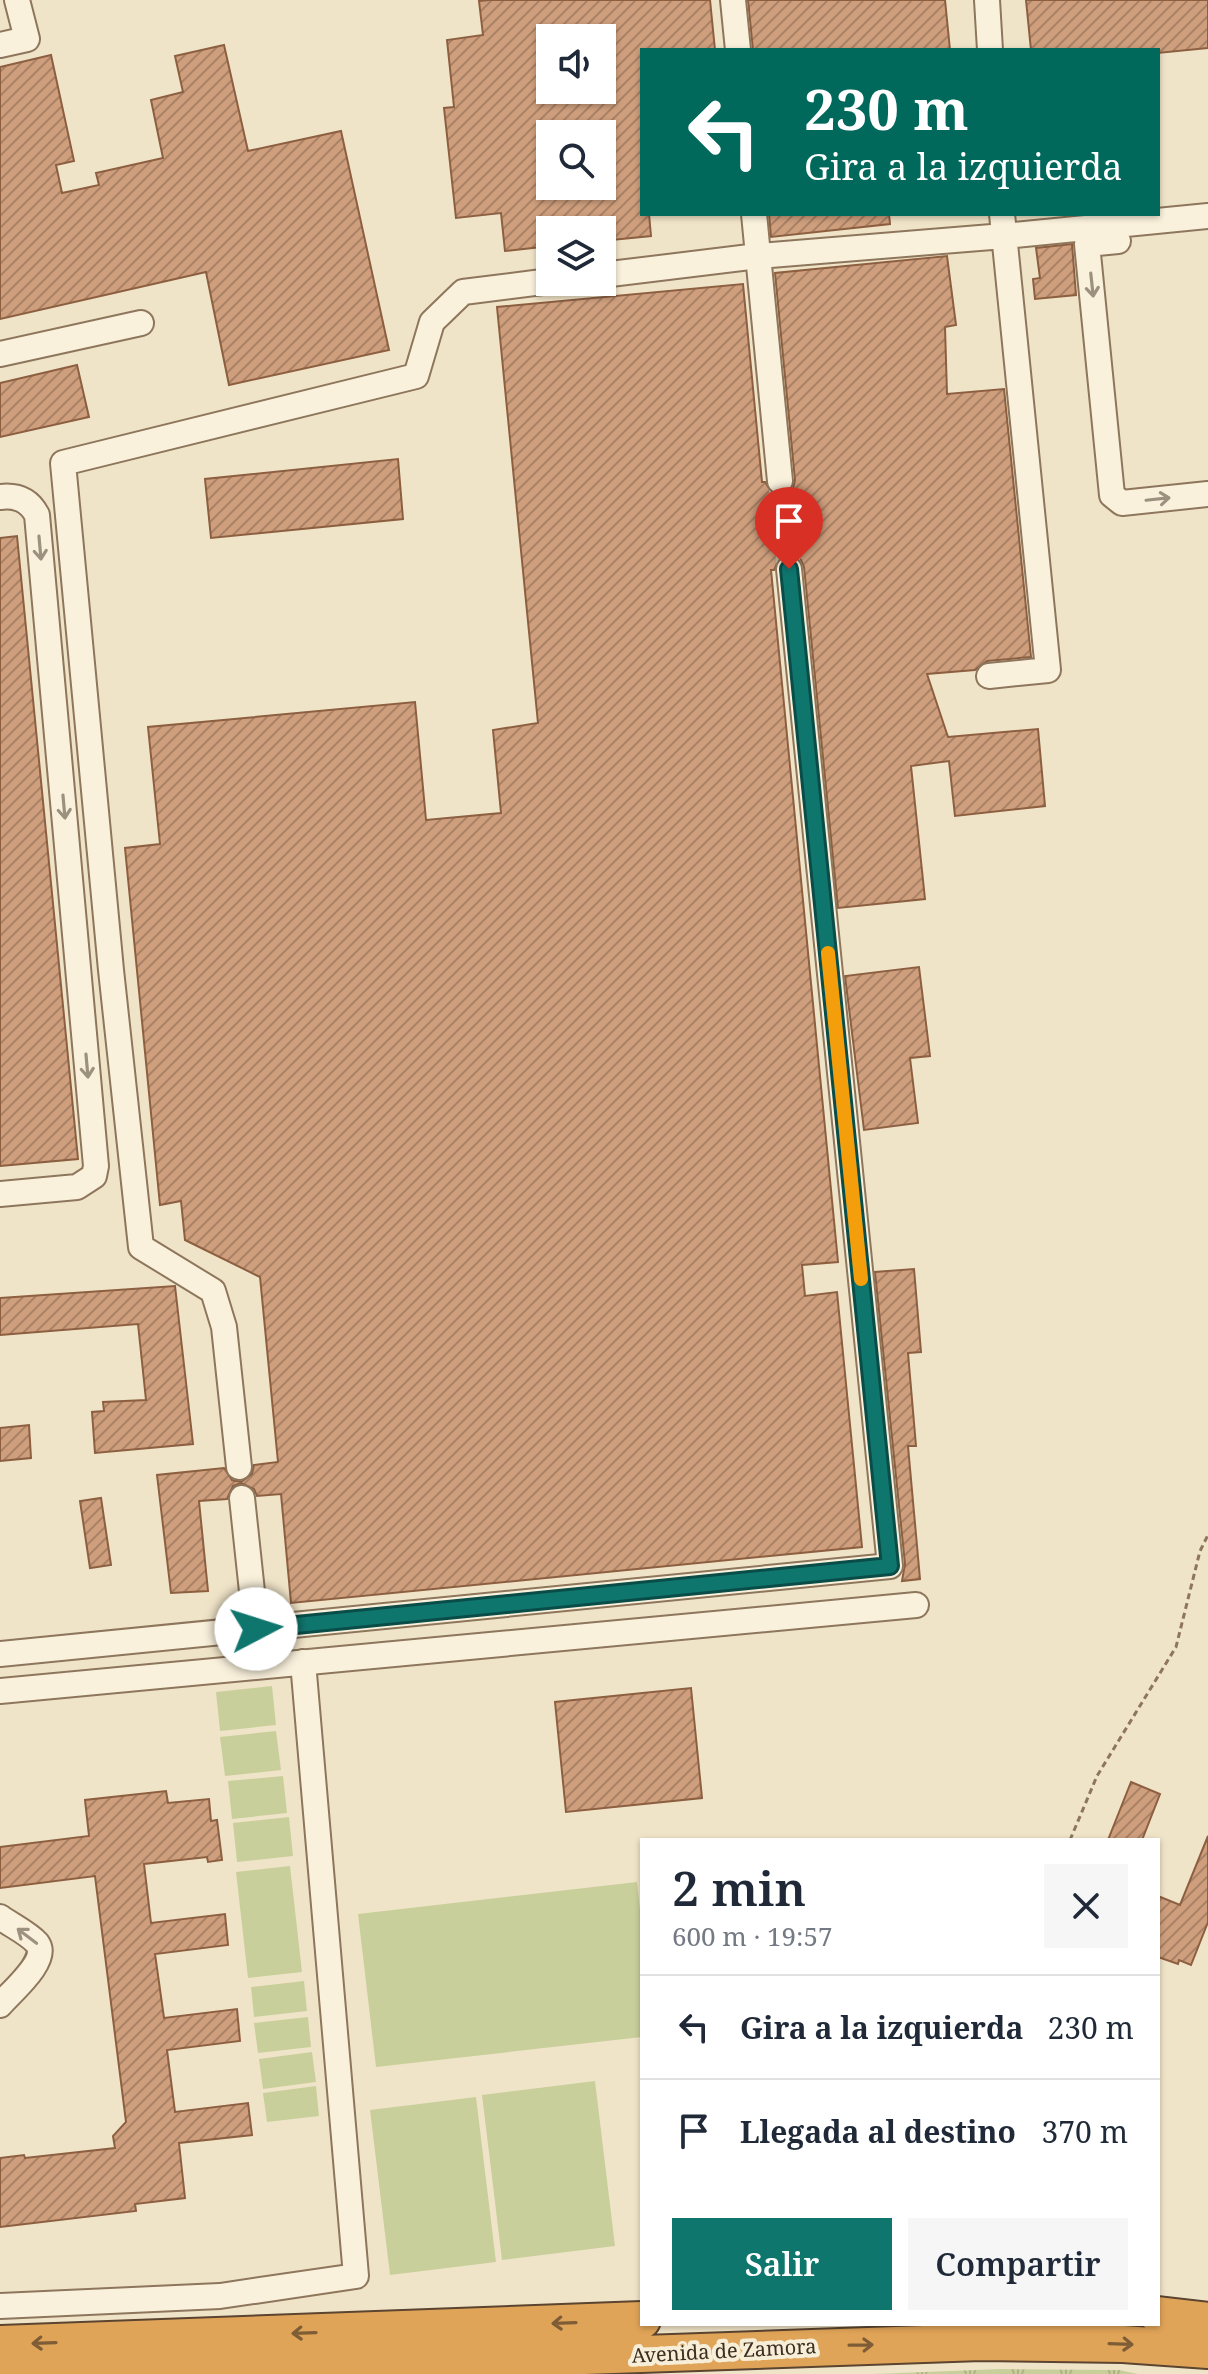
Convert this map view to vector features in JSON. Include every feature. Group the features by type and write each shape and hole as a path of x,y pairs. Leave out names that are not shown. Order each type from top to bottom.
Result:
{"highway":[{"path":"1160,2315 1208,2321"},
{"name":"Avenida de Zamora","path":"0,2344 640,2320"},
{"name":"Avenida de Zamora","path":"0,2373 105,2374 981,2342 1123,2344 1208,2350"}],"street":[{"path":"0,45 27,39 17,0"},
{"path":"733,0 738,48"},
{"path":"987,0 990,48"},
{"path":"754,216 780,481"},
{"path":"616,273 1003,225 1208,216"},
{"path":"989,676 1048,670 1003,225"},
{"path":"1208,232 1087,244 1112,495 1122,503 1208,494"},
{"path":"239,1467 224,1327 213,1291 141,1247 111,970 63,463 416,376 432,322 463,292 536,283"},
{"path":"0,354 141,323"},
{"path":"0,497 25,501 37,515 96,1166 94,1176 77,1187 0,1194"},
{"path":"0,1654 890,1566 789,569"},
{"path":"242,1498 256,1629"},
{"path":"0,1691 916,1605"},
{"path":"0,2306 220,2296 356,2276 303,1662"},
{"path":"0,1917 33,1940 40,1953 36,1964 0,2005"},
{"path":"457,2374 502,2372 589,2356"}],"path":[{"path":"1071,1838 1097,1776 1176,1647 1200,1551 1208,1535"}],"green space":[{"path":"272,1686 276,1725 220,1731 216,1692"},
{"path":"276,1731 281,1770 225,1776 220,1737"},
{"path":"283,1776 287,1813 232,1819 228,1781"},
{"path":"289,1817 293,1856 237,1862 233,1823"},
{"path":"290,1866 302,1972 248,1978 236,1872"},
{"path":"637,1882 640,1910 640,2037 376,2067 358,1914"},
{"path":"304,1981 307,2011 254,2017 251,1987"},
{"path":"308,2017 311,2047 258,2053 254,2023"},
{"path":"312,2052 316,2082 263,2089 259,2059"},
{"path":"595,2081 615,2246 502,2260 482,2095"},
{"path":"316,2086 319,2116 267,2122 263,2093"},
{"path":"476,2097 496,2262 390,2275 370,2110"},
{"path":"1000,2369 1119,2370 1138,2374 874,2374"}],"building":[{"path":"710,0 715,48 640,48 640,216 649,216 651,236 616,240 616,216 536,216 536,248 505,251 501,213 456,218 444,108 454,107 447,40 483,35 479,1"},
{"path":"748,0 945,0 950,48 753,48"},
{"path":"1026,0 1208,0 1208,48 1160,53 1160,48 1031,48"},
{"path":"224,45 248,151 341,131 389,350 229,385 206,272 0,319 0,67 51,55 74,161 56,165 62,193 99,185 96,173 163,158 151,100 183,92 175,56"},
{"path":"769,216 889,216 890,224 771,237"},
{"path":"1072,244 1076,295 1035,299 1033,279 1040,278 1036,248"},
{"path":"947,256 956,325 945,327 947,394 1004,389 1031,657 987,661 975,670 927,674 948,737 1038,729 1045,806 955,816 949,761 911,766 925,899 838,908 804,567 801,560 788,554 780,557 774,570 771,570 838,1262 802,1265 805,1296 837,1292 862,1547 291,1603 281,1494 257,1496 254,1489 241,1483 233,1486 227,1499 199,1501 208,1591 171,1593 157,1475 224,1468 232,1480 241,1482 252,1474 254,1465 278,1462 260,1277 185,1240 181,1201 160,1205 125,848 160,844 148,727 415,702 426,820 501,813 493,730 538,723 497,307 743,284 762,482 773,494 782,496 793,488 795,480 775,273"},
{"path":"77,365 89,417 0,437 0,383"},
{"path":"398,459 403,519 211,538 205,479"},
{"path":"17,536 78,1159 0,1166 0,538"},
{"path":"919,967 930,1056 910,1058 918,1123 864,1130 845,976"},
{"path":"914,1269 921,1352 908,1353 916,1446 908,1446 920,1579 902,1581 905,1564 875,1272"},
{"path":"175,1286 193,1444 95,1453 92,1412 104,1411 103,1402 146,1400 138,1324 0,1335 0,1298"},
{"path":"29,1425 31,1458 0,1461 0,1428"},
{"path":"101,1498 111,1565 90,1568 80,1501"},
{"path":"691,1688 702,1798 566,1812 555,1702"},
{"path":"1131,1782 1160,1794 1143,1838 1109,1838"},
{"path":"166,1791 168,1803 209,1799 211,1821 217,1820 222,1860 208,1862 207,1857 144,1864 151,1923 225,1914 228,1945 155,1954 164,2018 237,2009 240,2041 167,2050 175,2112 248,2103 252,2135 179,2143 185,2198 135,2204 136,2211 0,2227 0,2158 115,2148 113,2136 126,2122 95,1876 0,1888 0,1847 89,1836 85,1800"},
{"path":"1208,1836 1208,1922 1191,1965 1160,1958 1160,1897 1180,1905"}],"tunnel":[{"path":"780,481 789,569"}],"slow traffic":[{"path":"828,953 861,1279"}],"route":[{"path":"256,1629 890,1566 789,569"}]}
